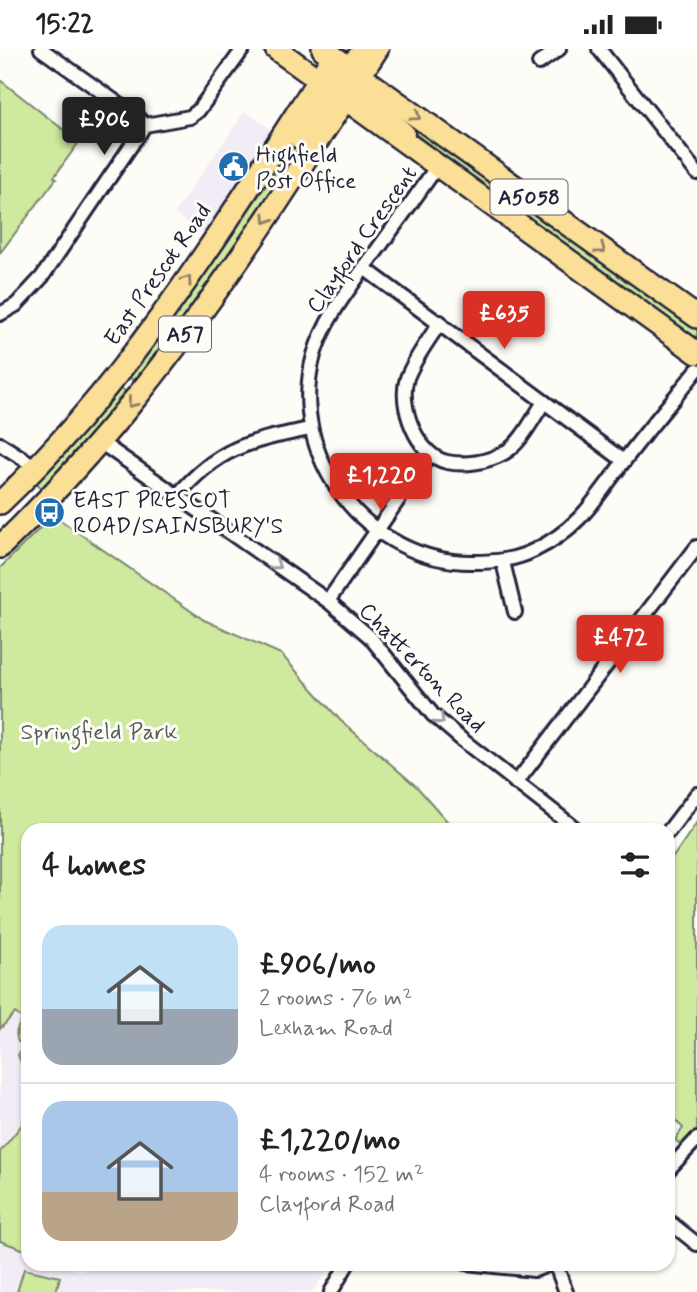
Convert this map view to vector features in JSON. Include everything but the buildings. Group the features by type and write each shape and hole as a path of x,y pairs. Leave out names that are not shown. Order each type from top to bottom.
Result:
{"highway":[{"name":"A5058","path":"276,49 338,74 697,317"},
{"path":"302,49 338,74"},
{"name":"A5058","path":"338,74 432,160 697,353"},
{"name":"East Prescot Road","path":"0,503 38,468 117,376 168,308 233,212 338,74"},
{"name":"A57","path":"0,547 50,498 100,442 208,303 338,74"}],"main road":[{"path":"338,74 364,49"},
{"name":"A57","path":"338,74 379,49"}],"street":[{"path":"41,49 145,125"},
{"path":"0,314 16,305 38,283 145,125 190,117 198,111 243,49"},
{"path":"539,63 559,49"},
{"path":"599,49 697,173"},
{"name":"Clayford Crescent","path":"432,160 364,268 332,313 318,342 309,377 308,411 316,449 334,486 346,503 376,531 419,554 458,562 503,562 535,550 562,534 591,509 624,461 697,370"},
{"path":"364,268 624,461"},
{"path":"440,323 407,377 403,398 409,421 430,454 445,462 467,464 507,452 544,402"},
{"path":"177,496 209,463 235,448 310,429"},
{"name":"Chatterton Road","path":"100,442 328,601 370,637 433,715 568,823"},
{"path":"0,444 38,468"},
{"path":"328,601 430,454"},
{"path":"516,783 697,547"},
{"path":"503,562 515,611"},
{"path":"675,823 697,794"},
{"path":"675,1163 697,1139"},
{"path":"675,1227 697,1244"},
{"path":"331,1292 343,1271"},
{"path":"557,1271 566,1292"}],"shaded area":[{"path":"245,111 274,131 205,234 174,214"},
{"path":"0,838 21,847 21,1022 16,1028 21,1037 21,1051 18,1056 21,1063 21,1126 0,1152"},
{"path":"0,1241 21,1248 21,1271 328,1271 312,1292 0,1292"}],"green space":[{"path":"0,80 79,142 54,177 56,179 0,253"},
{"path":"402,119 697,329 697,346 401,123"},
{"path":"294,147 302,152 212,285 136,383 128,376"},
{"path":"120,387 127,393 44,490 35,482"},
{"name":"Springfield Park","path":"53,515 204,620 281,654 340,720 417,787 449,823 21,823 21,1018 15,1013 0,1029 0,568"},
{"path":"697,822 697,1136 685,1148 675,1140 683,1128 675,1120 675,854"},
{"name":"Springfield Park","path":"21,1022 21,1043 16,1035"},
{"path":"21,1126 21,1248 0,1241 0,1152"},
{"path":"23,1271 60,1277 56,1292 17,1292"}],"place":[{"name":"Highfield Post Office","path":"233,167"},
{"name":"EAST PRESCOT ROAD/SAINSBURY'S","path":"50,512"}]}
